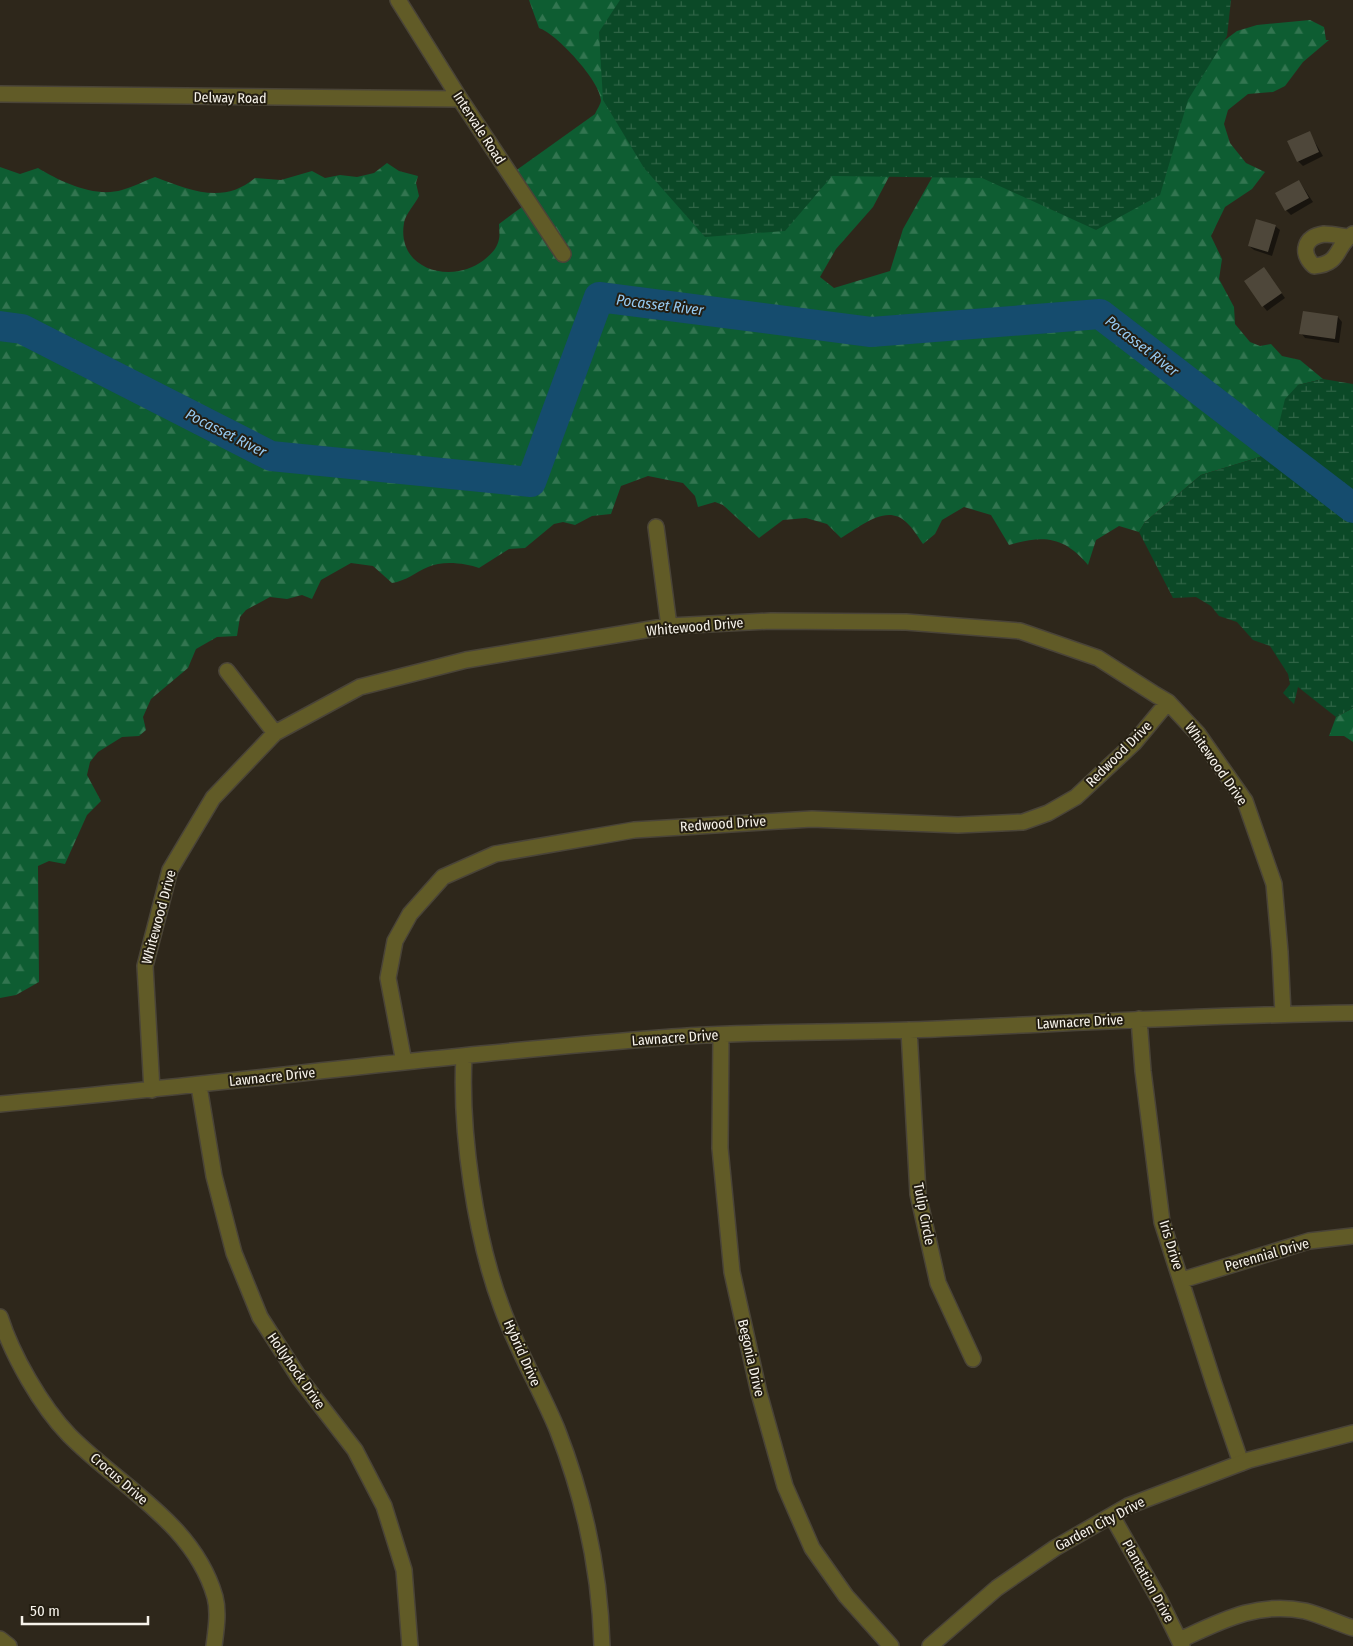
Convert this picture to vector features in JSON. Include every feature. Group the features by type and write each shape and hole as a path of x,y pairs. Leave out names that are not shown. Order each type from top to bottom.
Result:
{"street":[{"name":"Intervale Road","path":"398,0 460,99 562,254"},
{"name":"Delway Road","path":"0,94 460,99"},
{"path":"656,527 669,626"},
{"name":"Whitewood Drive","path":"152,1090 145,966 170,870 213,798 275,733 360,687 466,660 669,626 771,621 897,622 1020,631 1098,658 1168,702 1198,734 1245,801 1274,884 1283,1014"},
{"path":"227,671 275,733"},
{"name":"Redwood Drive","path":"404,1062 388,978 395,941 410,914 444,877 495,854 634,830 812,818 958,826 1023,822 1048,813 1076,797 1134,743 1168,702"},
{"name":"Lawnacre Drive","path":"0,1104 199,1086 464,1056 666,1038 909,1030 1139,1018 1353,1013"},
{"name":"Iris Drive","path":"1139,1018 1143,1071 1162,1222 1241,1463"},
{"name":"Tulip Circle","path":"909,1030 918,1194 938,1283 973,1359"},
{"name":"Begonia Drive","path":"721,1035 720,1148 732,1272 764,1412 785,1486 812,1548 846,1596 891,1646"},
{"name":"Hybrid Drive","path":"464,1056 462,1095 465,1133 476,1205 489,1264 502,1308 556,1428 581,1497 596,1575 601,1611 602,1646"},
{"name":"Hollyhock Drive","path":"199,1086 214,1176 234,1253 260,1317 300,1379 355,1450 384,1506 404,1570 410,1646"},
{"name":"Perennial Drive","path":"1182,1280 1309,1242 1353,1236"},
{"name":"Crocus Drive","path":"0,1317 28,1379 68,1434 162,1515 189,1545 203,1567 215,1598 217,1623 214,1646"},
{"name":"Garden City Drive","path":"930,1646 996,1588 1055,1548 1128,1506 1241,1463 1353,1432"},
{"name":"Plantation Drive","path":"1112,1516 1181,1643"},
{"path":"1181,1643 1231,1616 1256,1609 1278,1607 1306,1612 1353,1628"},
{"path":"0,1639 9,1646"}],"green space":[{"path":"529,0 960,0 891,173 873,207 836,249 820,277 834,288 890,271 903,229 934,174 1206,54 1237,31 1257,25 1310,20 1324,27 1326,40 1329,40 1303,62 1285,86 1273,92 1248,94 1228,110 1224,124 1230,143 1246,163 1265,172 1252,189 1225,207 1211,236 1222,259 1219,279 1234,307 1235,324 1250,342 1260,346 1271,344 1282,356 1300,360 1323,379 1298,385 1274,445 1260,457 1201,475 1145,522 1139,532 1119,526 1096,540 1088,565 1070,548 1052,540 1032,540 1009,545 991,515 964,507 942,520 935,534 923,544 906,522 890,515 873,519 841,538 827,524 806,518 783,520 759,538 723,505 715,502 698,507 695,496 683,483 648,476 621,486 611,514 592,516 575,525 563,522 554,524 525,548 509,549 479,568 447,563 434,565 392,583 373,566 351,563 321,580 312,599 302,595 287,599 270,597 246,610 240,617 237,636 217,637 196,649 188,668 151,699 143,717 146,730 139,736 122,737 98,752 90,762 87,775 101,801 87,815 65,864 49,861 38,866 39,982 16,995 0,998 0,167 20,174 38,168 78,187 101,192 122,190 155,177 194,190 219,193 243,186 255,178 281,180 312,171 325,178 340,175 357,177 374,173 387,163 399,171 418,176 416,183 419,196 404,223 404,239 409,252 417,262 443,272 471,268 484,260 495,248 499,237 499,224 526,204 511,174 595,114 601,102 599,92 586,70 556,39 539,28"},
{"path":"620,0 1231,0 1227,36 1188,100 1160,195 1096,230 982,178 832,176 785,231 705,237 644,168 603,100 599,32"},
{"path":"1323,379 1353,384 1353,708 1336,717 1298,687 1294,704 1283,693 1290,684 1288,674 1270,646 1253,640 1237,622 1219,616 1211,606 1196,597 1173,598 1139,532 1145,522 1201,475 1260,457 1274,445 1285,399 1298,385"},
{"path":"1353,708 1353,742 1344,736 1329,736 1336,717"}],"building":[{"path":"1310,131 1319,152 1297,162 1287,141"},
{"path":"1299,180 1309,198 1285,211 1275,193"},
{"path":"1256,219 1276,225 1268,252 1248,246"},
{"path":"1264,267 1282,293 1262,307 1244,281"},
{"path":"1303,311 1338,316 1335,339 1299,334"}],"waterway":[{"name":"Pocasset River","path":"0,326 22,329 271,456 531,482 599,297 871,332 1100,314 1353,508"}]}
